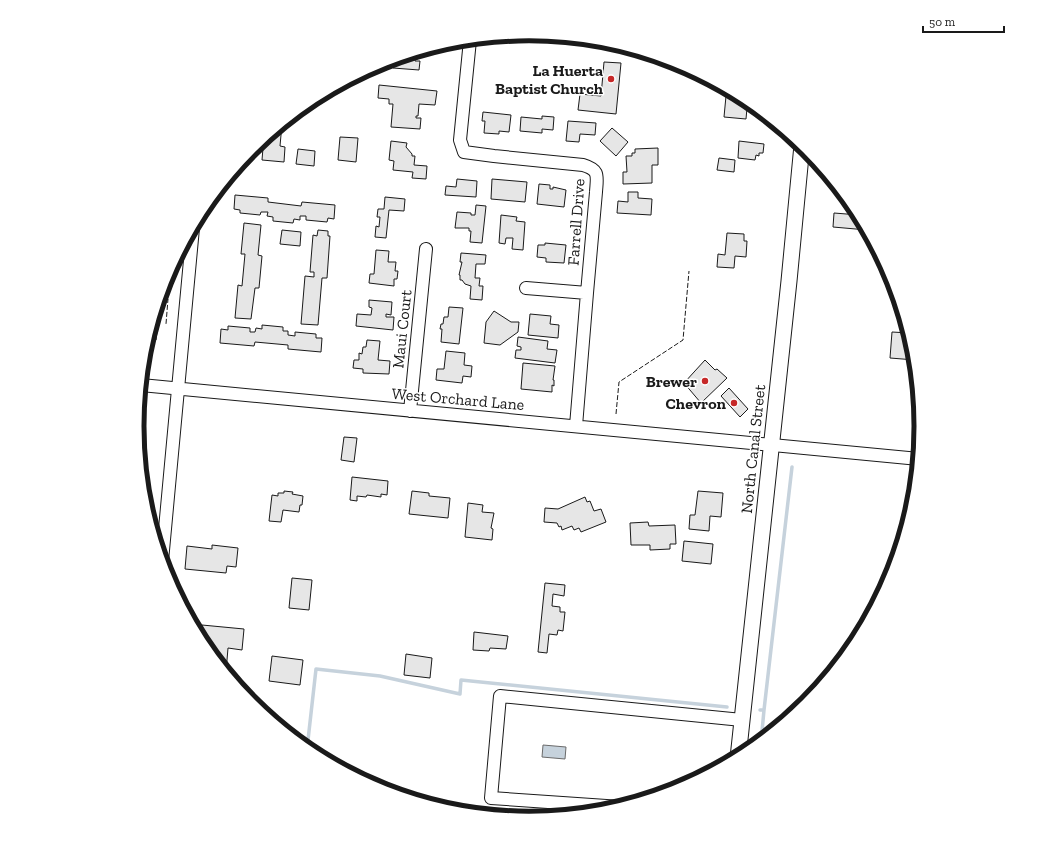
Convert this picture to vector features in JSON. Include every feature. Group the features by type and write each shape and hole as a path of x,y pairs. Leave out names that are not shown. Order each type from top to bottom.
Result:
{"main road":[{"name":"North Canal Street","path":"739,750 801,153"}],"street":[{"name":"Farrell Drive","path":"469,46 460,140 464,152 583,165 591,167 596,172 596,192 576,426"},
{"path":"163,547 192,242"},
{"name":"Maui Court","path":"410,411 426,249"},
{"path":"526,288 587,293"},
{"name":"West Orchard Lane","path":"146,386 913,458"},
{"path":"601,806 491,798 500,696 742,720"}],"shaded area":[{"path":"543,745 566,747 565,759 542,757"}],"building":[{"path":"415,58 415,61 420,61 419,70 393,68 393,66"},
{"name":"La Huerta Baptist Church","path":"604,62 621,63 616,114 578,110 580,94 601,96"},
{"path":"379,85 437,91 435,105 419,104 418,116 416,116 416,118 421,118 420,129 391,127 393,104 389,104 389,99 378,98"},
{"path":"726,96 747,108 746,119 724,117"},
{"path":"483,112 511,115 509,132 499,131 499,134 484,133 485,121 482,121"},
{"path":"542,116 554,117 553,130 542,129 542,133 520,131 521,117 542,119"},
{"path":"568,121 596,123 595,135 580,134 579,142 566,141"},
{"path":"612,128 628,142 616,156 600,141"},
{"path":"281,132 280,146 285,147 284,162 262,160 263,148"},
{"path":"340,137 358,138 356,162 338,160"},
{"path":"391,141 407,143 406,147 412,156 415,156 414,165 427,166 426,179 412,178 413,172 393,170 394,161 389,160"},
{"path":"739,141 764,144 763,153 759,153 759,156 756,155 755,160 738,158"},
{"path":"658,148 658,165 652,165 652,183 623,184 623,172 627,172 626,156 632,156 632,153 635,153 635,149"},
{"path":"298,149 315,151 314,166 296,164"},
{"path":"719,158 735,160 734,172 717,170"},
{"path":"457,179 477,181 476,197 445,195 446,186 456,187"},
{"path":"492,179 527,182 525,202 491,199"},
{"path":"539,184 550,185 550,189 553,189 553,187 566,190 564,207 537,204"},
{"path":"628,192 638,192 638,198 652,199 651,215 617,213 618,201 628,202"},
{"path":"235,195 268,198 268,202 301,206 302,202 335,205 334,219 328,218 327,222 306,220 306,216 300,216 300,220 294,219 293,223 273,221 273,217 267,216 268,212 261,212 260,215 240,213 240,210 234,209"},
{"path":"385,197 405,199 404,211 389,210 386,238 375,237 376,226 379,227 380,217 377,217 378,209 384,209"},
{"path":"476,205 486,206 482,243 470,242 471,231 469,231 469,228 455,228 457,212 471,213 471,215 475,215"},
{"path":"834,213 851,214 860,229 833,227"},
{"path":"501,215 517,217 516,221 525,222 523,250 512,249 513,238 506,238 505,244 499,243"},
{"path":"244,223 261,225 258,255 262,256 259,288 255,288 251,319 235,318 238,285 242,286 245,254 241,254"},
{"path":"282,230 301,232 300,246 280,244"},
{"path":"318,230 328,231 328,236 330,236 327,278 322,278 318,325 301,324 305,276 314,277 314,272 310,272 313,235 317,236"},
{"path":"727,233 744,234 744,241 747,241 746,257 735,256 734,268 717,267 718,254 725,255"},
{"path":"545,243 566,245 564,263 546,262 546,258 537,257 538,245 545,245"},
{"path":"376,250 389,251 388,262 396,262 395,271 398,271 397,279 394,279 394,286 369,283 370,274 374,274"},
{"path":"461,253 486,255 485,264 476,264 475,278 480,278 479,286 483,286 482,300 470,299 471,286 460,280 459,275 462,262 460,262"},
{"path":"369,300 392,302 391,315 386,314 386,317 394,317 393,330 356,326 357,314 371,315 372,308 369,307"},
{"path":"449,307 463,308 459,344 441,342 441,324 443,324 444,317 448,317"},
{"path":"494,311 511,322 519,322 518,332 500,345 484,343 486,322"},
{"path":"530,314 551,316 550,324 559,325 558,338 528,335"},
{"path":"158,325 156,340 154,340"},
{"path":"262,325 283,327 283,331 288,331 288,335 295,336 295,332 316,334 316,338 322,338 321,352 288,349 288,345 255,342 254,346 220,343 221,329 228,330 228,326 250,328 250,332 255,332 256,328 262,329"},
{"path":"892,332 903,333 909,360 890,358"},
{"path":"518,337 548,341 547,349 557,350 555,363 515,358 516,350 521,350 521,347 517,346"},
{"path":"367,340 380,341 378,360 390,361 389,374 363,373 363,369 353,368 354,360 359,360 359,353 362,354 363,347 366,347"},
{"path":"446,351 465,353 464,365 472,366 471,377 463,376 462,383 436,380 437,369 444,369"},
{"name":"Brewer","path":"705,360 715,370 717,369 727,378 701,403 684,383"},
{"path":"523,363 555,366 553,380 554,386 552,385 552,392 521,389"},
{"name":"Chevron","path":"729,388 748,409 740,417 721,396"},
{"path":"344,437 357,438 354,462 341,460"},
{"path":"352,477 388,481 387,495 381,494 381,497 367,495 366,497 357,496 357,501 350,500"},
{"path":"284,491 293,492 292,494 303,496 302,505 300,505 299,512 283,510 281,522 269,521 272,495 278,496 278,493 284,493"},
{"path":"412,491 429,493 429,496 450,498 448,518 409,514"},
{"path":"698,491 723,493 721,517 710,516 709,531 689,529 690,515 695,515"},
{"path":"585,497 587,502 590,501 594,511 601,509 606,522 581,532 579,528 574,530 572,526 562,530 561,526 559,527 557,523 544,522 545,508 558,509"},
{"path":"468,503 483,505 482,512 494,513 491,528 493,529 492,540 465,537"},
{"path":"648,522 649,526 675,525 676,544 670,544 670,549 650,550 650,545 631,545 630,523"},
{"path":"684,541 713,544 711,564 682,561"},
{"path":"212,545 238,548 236,567 227,566 226,573 185,569 187,546 212,549"},
{"path":"292,578 312,580 309,610 289,608"},
{"path":"545,583 565,585 564,596 553,594 552,606 560,607 560,612 565,612 563,631 558,630 557,635 549,634 547,653 538,652"},
{"path":"202,625 244,629 242,650 228,648 227,664 202,629"},
{"path":"474,632 508,636 506,649 490,648 489,651 473,650"},
{"path":"406,654 432,658 430,678 404,675"},
{"path":"272,656 303,660 300,685 269,681"}],"waterway":[{"path":"764,710 792,467"},
{"path":"308,742 316,669 380,676 460,694 461,680 727,707"},
{"path":"760,710 764,710 762,734"}],"fence":[{"path":"616,414 619,382 683,340 689,271"},
{"path":"166,299 168,299 166,324"}],"place":[{"name":"La Huerta Baptist Church","path":"611,79"},
{"name":"Brewer","path":"705,381"},
{"name":"Chevron","path":"734,403"}]}
